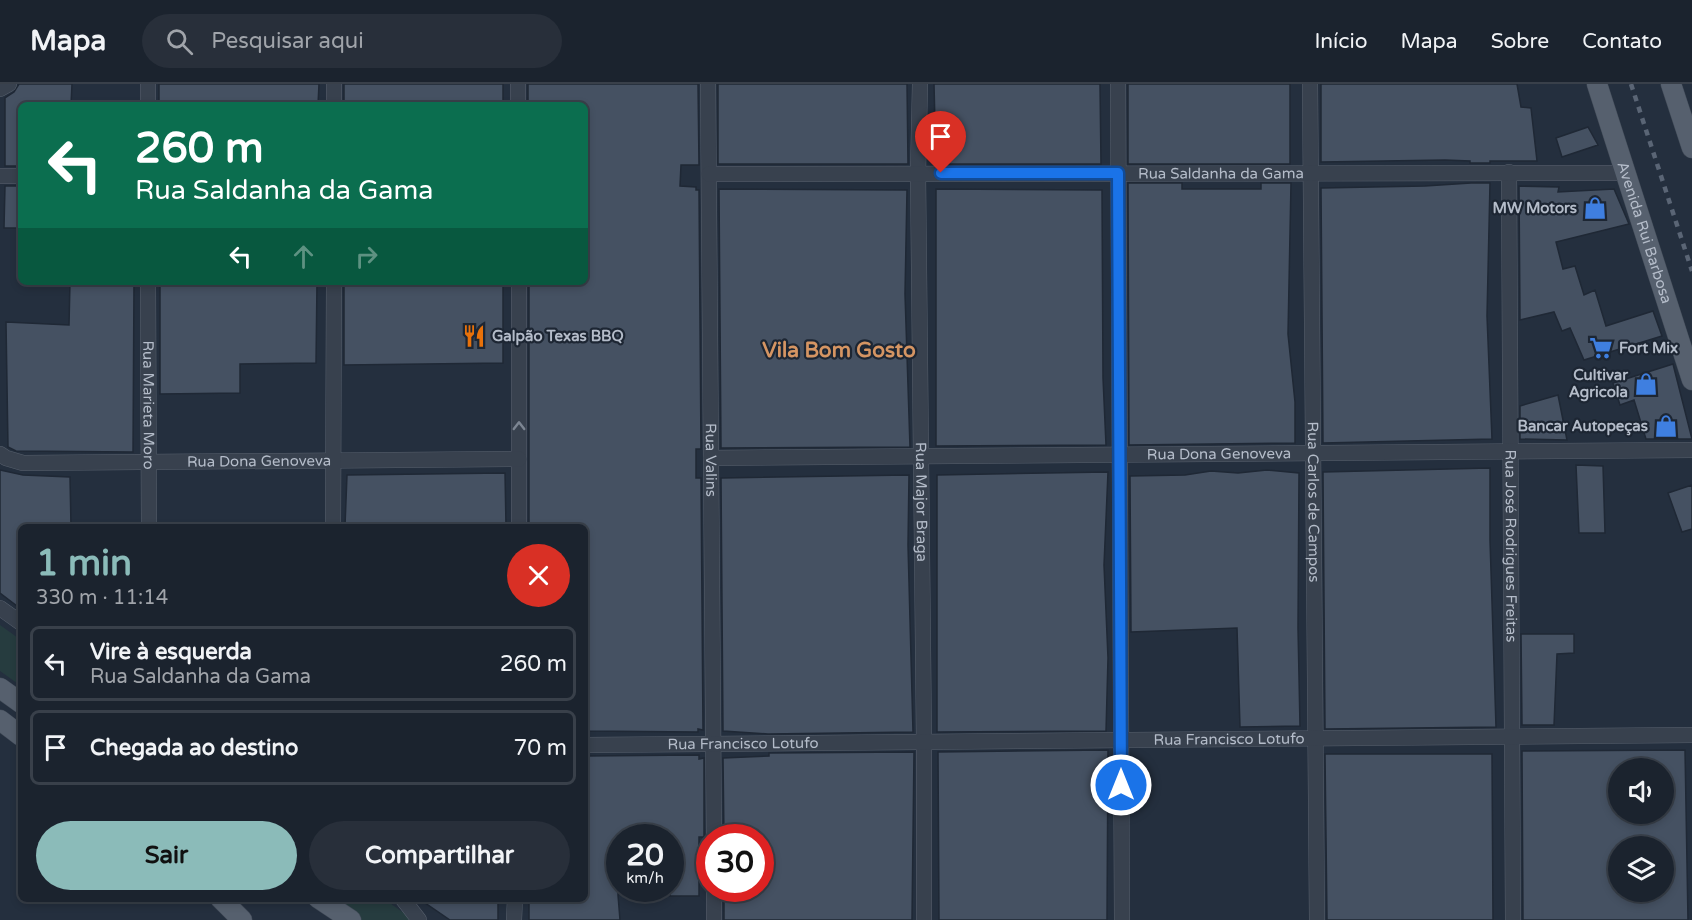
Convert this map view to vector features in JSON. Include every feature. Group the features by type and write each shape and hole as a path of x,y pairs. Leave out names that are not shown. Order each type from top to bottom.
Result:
{"main road":[{"name":"Avenida Rui Barbosa","path":"1597,84 1692,380"},
{"path":"1671,84 1692,148"},
{"path":"0,688 18,701"},
{"path":"0,720 18,734"},
{"path":"224,902 242,920"},
{"path":"324,902 351,920"}],"street":[{"path":"0,89 9,84"},
{"path":"148,84 148,102"},
{"path":"334,84 334,102"},
{"path":"518,84 518,102"},
{"name":"Rua Valins","path":"708,84 714,824"},
{"name":"Rua Major Braga","path":"920,84 918,173 924,920"},
{"path":"1118,84 1122,920"},
{"name":"Rua Carlos de Campos","path":"1310,84 1317,920"},
{"name":"Rua José Rodrigues Freitas","path":"1509,172 1513,920"},
{"name":"Rua Saldanha da Gama","path":"709,174 1626,173"},
{"path":"0,176 18,176"},
{"name":"Rua Marieta Moro","path":"148,285 149,524"},
{"path":"333,524 334,285"},
{"path":"519,285 519,524"},
{"name":"Rua Dona Genoveva","path":"711,458 1692,450"},
{"name":"Rua Dona Genoveva","path":"0,454 23,463 519,459"},
{"path":"0,608 18,622"},
{"name":"Rua Francisco Lotufo","path":"588,746 1692,735"},
{"path":"405,902 419,920"},
{"path":"514,902 514,920"},
{"path":"714,902 714,920"}],"green space":[{"path":"0,625 18,638 18,684 0,671"},
{"path":"332,902 388,902 411,918 409,920 359,920"}],"building":[{"path":"19,84 72,84 71,102 18,102 18,166 5,166 5,98 14,92"},
{"path":"159,84 319,84 318,102 159,102"},
{"path":"344,84 503,84 503,102 344,102"},
{"path":"528,84 698,84 699,165 681,165 680,186 696,187 696,190 699,190 701,449 696,449 696,478 701,478 703,730 698,729 698,732 588,731 588,524 529,524 529,285 588,285 588,102 528,102"},
{"path":"718,84 907,84 908,164 718,164"},
{"path":"934,84 1100,84 1101,164 936,164"},
{"path":"1128,84 1290,84 1290,164 1128,164"},
{"path":"1321,84 1517,84 1521,107 1531,108 1537,161 1321,162"},
{"path":"1588,127 1598,145 1562,157 1556,138"},
{"path":"1128,183 1182,183 1182,189 1261,189 1261,183 1291,183 1288,334 1295,402 1295,443 1129,445"},
{"path":"1490,183 1487,316 1492,439 1323,443 1321,188"},
{"path":"5,186 18,186 18,228 4,228"},
{"path":"1519,186 1559,187 1558,192 1614,189 1629,224 1556,242 1563,269 1575,266 1584,295 1595,290 1606,326 1653,311 1662,336 1584,360 1570,328 1562,331 1554,312 1520,320"},
{"path":"719,189 907,190 905,294 910,447 721,448"},
{"path":"936,189 1102,190 1103,378 1106,445 936,446"},
{"path":"70,285 134,285 133,452 16,451 8,447 6,322 69,325"},
{"path":"160,285 317,285 316,363 240,364 240,393 160,394"},
{"path":"344,285 503,285 503,363 344,365"},
{"path":"1673,364 1692,439 1646,439 1634,400 1620,405 1613,383"},
{"path":"1558,395 1567,440 1520,439 1520,406"},
{"path":"1576,465 1603,466 1605,533 1579,533"},
{"path":"1490,468 1496,727 1325,729 1323,472"},
{"path":"0,470 23,475 70,477 71,524 18,524 18,607 0,593"},
{"path":"1267,470 1299,473 1300,726 1240,727 1237,628 1131,632 1130,476"},
{"path":"1108,472 1104,565 1108,658 1106,731 937,732 937,475"},
{"path":"505,473 506,524 345,524 347,475"},
{"path":"909,475 908,545 913,732 768,734 723,731 721,478"},
{"path":"1692,485 1692,529 1682,532 1668,493"},
{"path":"1521,634 1574,634 1574,653 1557,654 1554,725 1522,725"},
{"path":"1108,750 1107,920 939,920 938,752"},
{"path":"1685,750 1688,920 1523,920 1522,751"},
{"path":"914,752 912,920 724,920 724,902 774,902 774,824 724,824 723,758 769,756 769,753"},
{"path":"1325,754 1492,754 1493,920 1327,920"},
{"path":"699,755 699,759 704,758 704,824 696,824 696,896 684,896 684,824 606,824 606,902 619,902 620,920 529,920 529,902 588,902 588,756"},
{"path":"424,902 498,902 498,920 450,920"}],"railway":[{"path":"1631,84 1692,271"}],"place":[{"name":"MW Motors","path":"1595,208"},
{"name":"Galpão Texas BBQ","path":"474,336"},
{"name":"Fort Mix","path":"1601,348"},
{"name":"Cultivar Agricola","path":"1646,384"},
{"name":"Bancar Autopeças","path":"1666,426"}],"district":[{"name":"Vila Bom Gosto","path":"839,350"}],"route":[{"path":"941,173 1118,173 1121,785"}]}
